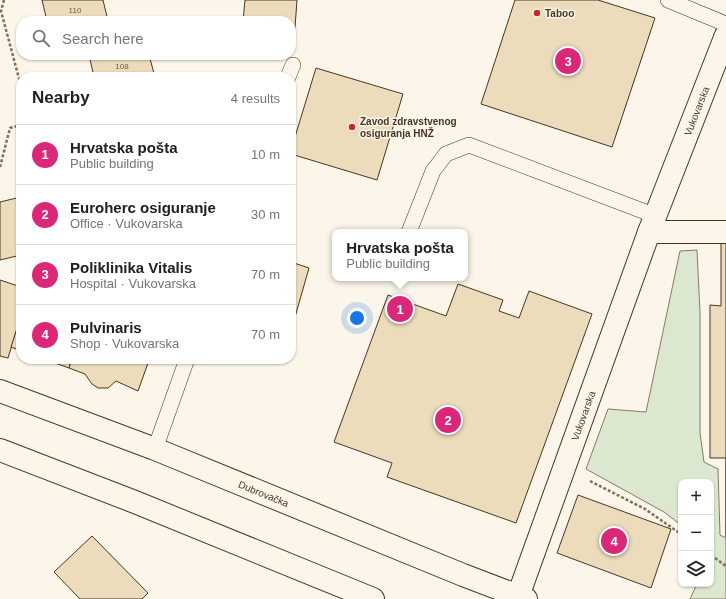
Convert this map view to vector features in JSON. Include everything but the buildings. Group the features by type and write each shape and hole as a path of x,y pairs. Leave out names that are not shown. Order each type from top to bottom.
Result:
{"street":[{"name":"Vukovarska","path":"520,598 652,224 726,35"},
{"path":"652,224 726,232"},
{"name":"Dubrovačka","path":"0,391 155,449 520,598"},
{"path":"0,450 127,499 373,599"}],"lane":[{"path":"668,0 726,24"},
{"path":"410,229 434,171 446,154 469,145 652,224"},
{"path":"155,449 185,364"}],"path":[{"path":"4,0 1,11 17,72"},
{"path":"0,167 10,128 16,126"},
{"path":"584,478 645,509 678,532"},
{"path":"714,557 726,566"}],"green space":[{"path":"697,250 700,312 700,433 704,462 718,469 720,535 726,538 726,599 690,599 696,587 714,587 714,479 678,479 678,523 664,512 586,469 608,409 646,412 680,251"}],"place":[{"name":"Taboo","path":"537,13"},
{"name":"Poliklinika Vitalis","path":"568,61"},
{"name":"Zavod zdravstvenog osiguranja HNŽ","path":"352,127"},
{"name":"Hrvatska pošta","path":"400,309"},
{"name":"Euroherc osiguranje","path":"448,420"},
{"name":"Pulvinaris","path":"614,541"}]}
